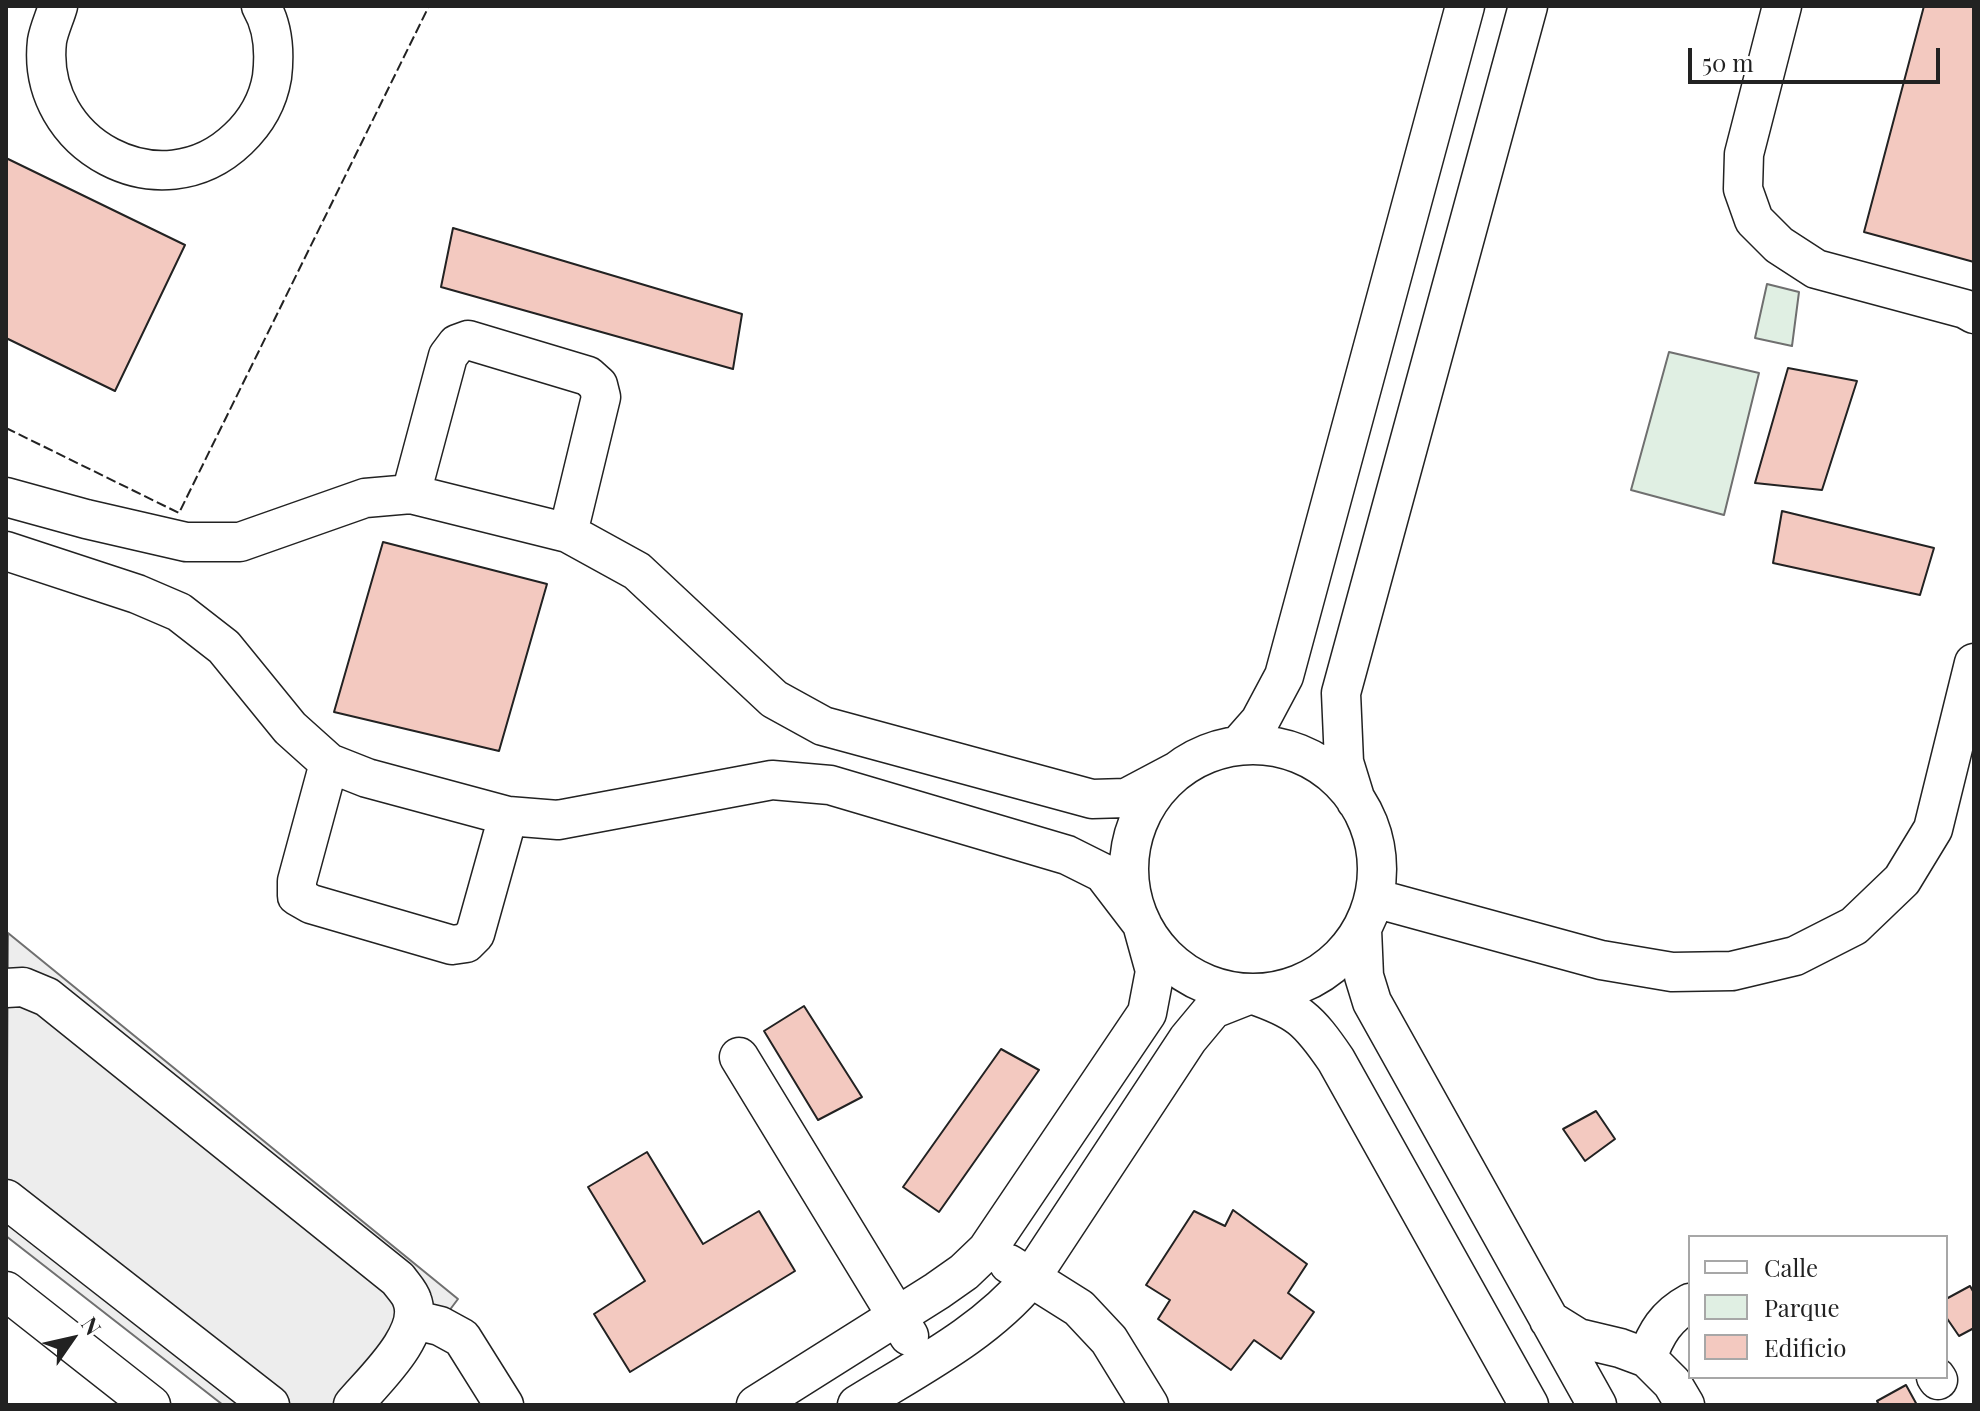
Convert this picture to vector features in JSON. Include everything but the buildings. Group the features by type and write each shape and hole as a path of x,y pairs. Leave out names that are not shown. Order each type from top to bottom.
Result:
{"street":[{"path":"58,6 47,39 48,77 61,113 85,142 117,162 153,171 191,168 225,152 252,126 269,93 275,55 268,18 261,6"},
{"path":"1238,746 1260,721 1284,676 1465,6"},
{"path":"1528,6 1341,693 1344,762 1356,801 1371,831 1377,864 1368,914 1364,976 1372,1002 1597,1405"},
{"path":"1782,6 1744,154 1743,189 1754,220 1779,245 1816,269 1974,314"},
{"path":"411,494 448,356 457,344 468,340 588,376 598,385 601,397 568,533"},
{"path":"6,497 186,542 240,542 365,498 411,494 568,533 637,571 774,699 823,726 1092,799 1126,798 1206,754 1238,746 1272,746 1305,756 1334,775 1356,801"},
{"path":"6,551 137,594 179,612 224,647 290,728 329,763 367,778 508,816 558,820 772,780 830,785 1067,855 1103,873 1161,952 1187,974 1217,988 1251,994 1283,1005 1313,1026 1336,1060 1529,1405"},
{"path":"1368,914 1672,972 1732,971 1795,956 1854,926 1902,880 1933,829 1974,663"},
{"path":"329,763 297,881 297,896 325,908 452,945 466,943 475,934 508,816"},
{"path":"756,1405 964,1272 987,1250 1147,1013 1155,971 1131,891 1129,858 1137,825 1153,795 1177,771"},
{"path":"857,1405 983,1326 1008,1305 1030,1279 1188,1039 1213,1009 1251,994 1284,990 1316,977 1342,956 1368,914"},
{"path":"6,988 23,987 47,997 398,1279 412,1300 415,1320 403,1345 353,1405"},
{"path":"739,1057 926,1362"},
{"path":"6,1199 270,1405"},
{"path":"987,1250 1079,1308 1109,1340 1149,1405"},
{"path":"6,1291 151,1405"},
{"path":"1647,1358 1658,1330 1688,1304"},
{"path":"415,1320 440,1326 462,1338 504,1405"},
{"path":"1549,1320 1578,1338 1647,1358 1672,1383 1685,1405"}],"green space":[{"path":"1767,284 1799,292 1792,346 1755,338"},
{"path":"1669,352 1759,373 1724,515 1631,490"}],"shaded area":[{"path":"8,933 458,1299 378,1405 223,1405 6,1236"}],"fence":[{"path":"6,428 179,513 429,6"}]}
